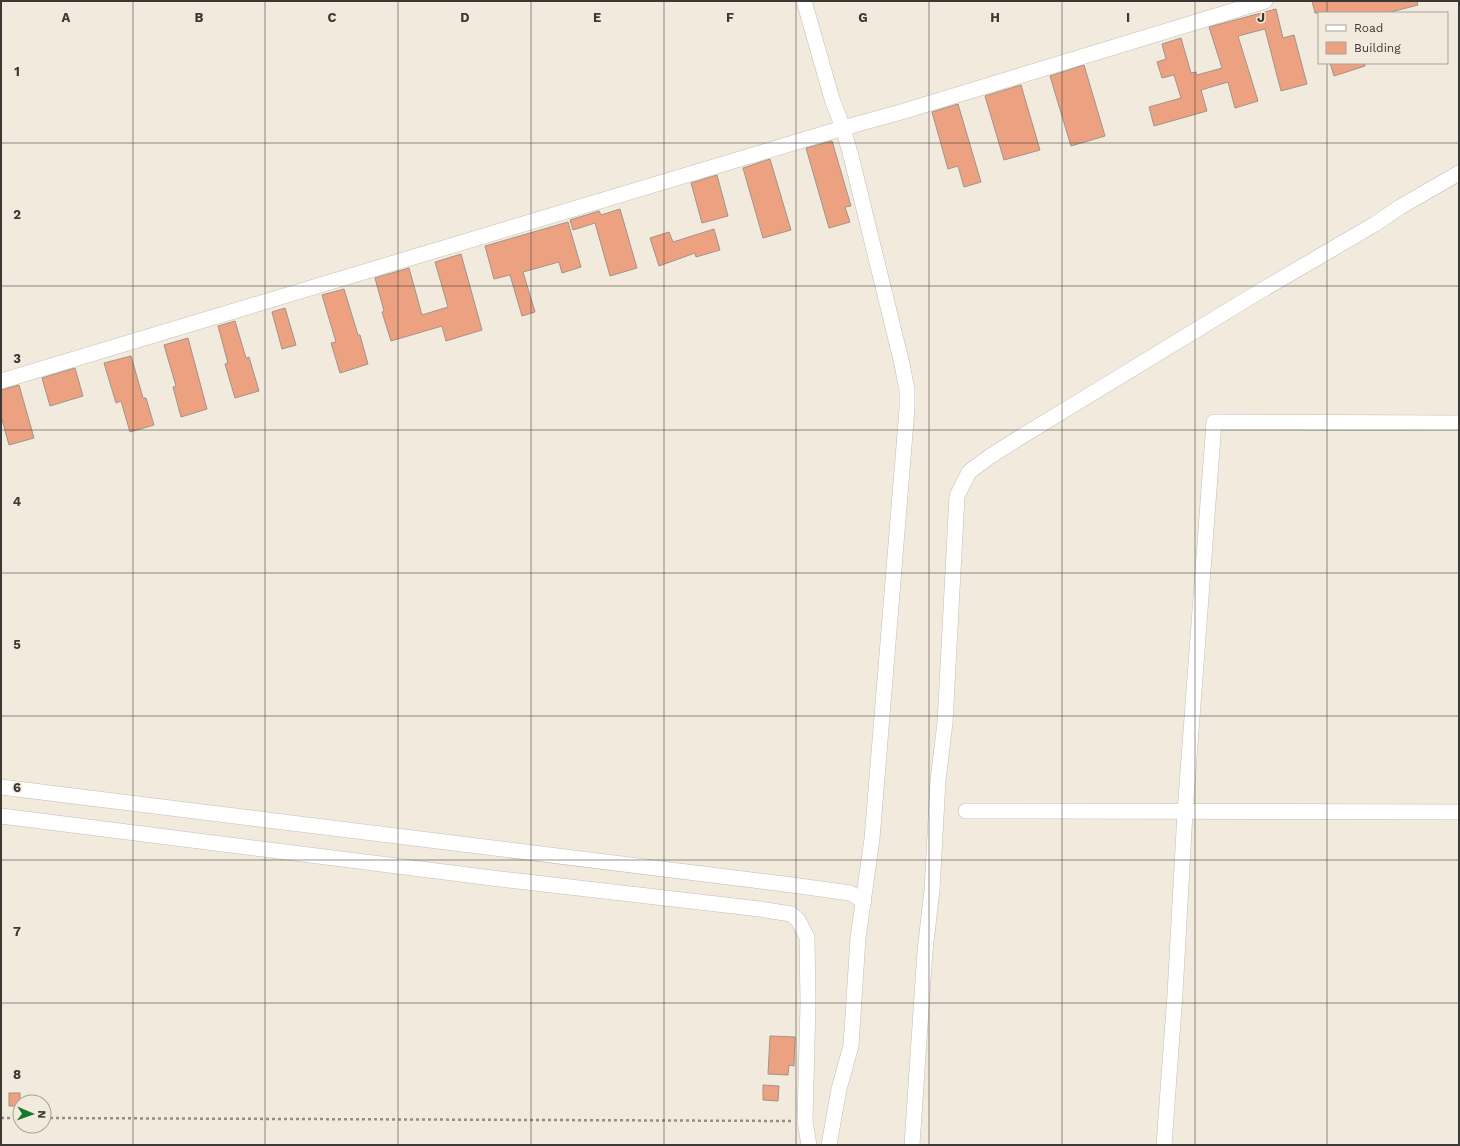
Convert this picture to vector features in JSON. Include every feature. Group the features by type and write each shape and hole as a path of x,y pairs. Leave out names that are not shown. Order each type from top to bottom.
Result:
{"street":[{"path":"804,1 832,99 844,128 902,364 907,390 908,409 872,839 858,938 852,1046 839,1089 830,1145"},
{"path":"1,381 860,123 901,112 1265,1"},
{"path":"912,1145 925,950 932,890 938,780 945,723 957,496 969,472 1019,438 1257,293 1459,173"},
{"path":"1164,1145 1175,994 1185,812 1214,422 1459,423"},
{"path":"1,788 792,885 850,893 864,901"},
{"path":"966,812 1459,812"},
{"path":"1,816 791,914 798,920 807,936 808,1003 805,1121 809,1145"}],"path":[{"path":"1,1118 12,1118"},
{"path":"52,1118 805,1121"}],"building":[{"path":"1312,1 1417,1 1418,5 1391,12 1315,13"},
{"path":"1276,9 1283,38 1294,35 1307,84 1281,91 1265,29 1238,36 1258,101 1235,108 1228,82 1201,90 1207,111 1154,126 1149,107 1181,98 1174,75 1162,78 1157,62 1166,59 1162,44 1181,38 1191,73 1196,72 1197,75 1222,68 1209,27"},
{"path":"1330,64 1365,64 1365,66 1334,76"},
{"path":"1084,65 1105,136 1071,146 1050,76"},
{"path":"1021,85 1040,150 1004,160 985,96"},
{"path":"958,104 981,182 964,187 958,166 948,169 932,112"},
{"path":"832,141 851,206 845,207 850,222 829,228 806,148"},
{"path":"770,159 791,230 763,238 743,168"},
{"path":"717,175 728,216 702,223 691,183"},
{"path":"620,209 637,268 610,276 595,223 573,230 570,220 599,211 601,215"},
{"path":"568,222 581,267 562,273 559,262 523,272 535,312 522,316 510,275 494,279 485,246"},
{"path":"714,229 720,250 696,257 695,253 659,266 650,238 669,232 673,242"},
{"path":"461,254 482,330 446,341 442,326 391,341 382,312 384,311 375,278 409,268 422,315 448,307 435,262"},
{"path":"344,289 358,335 360,335 368,364 340,373 331,343 336,342 322,295"},
{"path":"285,308 296,345 282,349 272,312"},
{"path":"235,321 246,358 249,357 259,391 235,398 225,364 228,363 218,326"},
{"path":"188,338 207,409 181,417 173,387 176,386 164,345"},
{"path":"131,356 143,398 146,398 154,425 130,432 121,401 116,403 104,363"},
{"path":"75,368 83,396 50,406 42,378"},
{"path":"19,385 34,438 9,445 1,416 1,390"},
{"path":"770,1036 795,1037 794,1066 789,1065 788,1075 768,1074"},
{"path":"763,1085 779,1086 778,1101 763,1100"},
{"path":"9,1093 20,1093 12,1094 12,1106 9,1106"}]}
